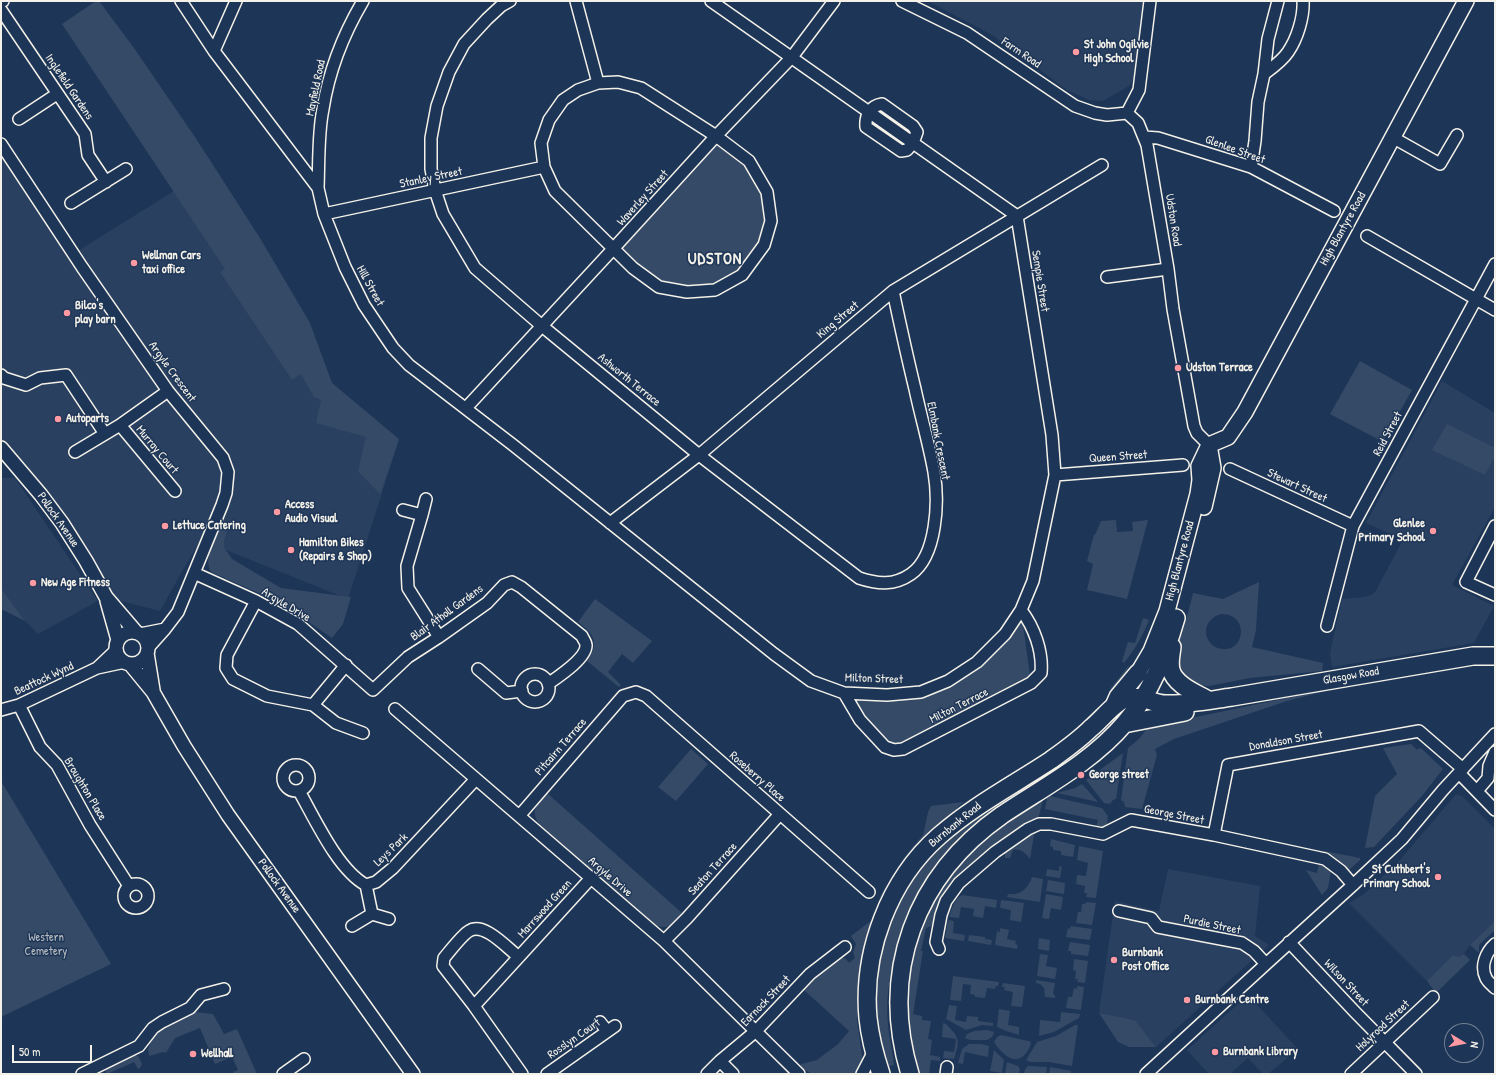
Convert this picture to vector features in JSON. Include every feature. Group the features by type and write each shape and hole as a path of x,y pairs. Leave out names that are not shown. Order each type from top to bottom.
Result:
{"main road":[{"name":"High Blantyre Road","path":"1138,673 1150,651 1167,611 1198,494 1200,480 1199,466 1209,446 1228,437 1239,422 1466,1"},
{"name":"High Blantyre Road","path":"1176,618 1213,468 1209,446"},
{"name":"Burnbank Road","path":"905,1069 899,1017 900,976 905,952 916,918 928,894 938,878 959,852 978,834 1002,816 1047,787 1101,747 1124,724 1144,698 1162,660 1176,618"},
{"path":"1176,618 1170,661 1171,671 1182,684 1208,700"},
{"name":"Glasgow Road","path":"1144,698 1168,705 1208,700 1473,656 1495,656"},
{"path":"1138,673 1138,685 1144,698"},
{"path":"1114,706 1118,697 1138,673"},
{"name":"Burnbank Road","path":"881,1074 874,1051 868,1018 868,980 873,952 884,915 909,869 922,852 937,837 972,809 1073,744 1114,706 1126,699 1134,697 1144,698"},
{"name":"Glasgow Road","path":"1124,724 1189,711 1208,700"}],"street":[{"name":"Hill Street","path":"181,1 214,51 318,188 324,214 348,273 364,305 393,348 410,365 610,522"},
{"path":"214,51 236,1"},
{"name":"Mayfield Road","path":"318,188 322,110 330,72 349,24 363,1"},
{"name":"Ashworth Terrace","path":"510,1 501,6 464,44 449,72 437,106 431,138 431,169 435,190 443,214 475,268 542,326 699,455"},
{"path":"576,1 598,84"},
{"path":"711,1 1017,216"},
{"name":"Waverley Street","path":"466,408 716,136 792,57 834,1"},
{"name":"Farm Road","path":"902,1 967,33 1075,106 1095,113 1107,115 1127,113"},
{"path":"1127,113 1138,90 1150,1"},
{"path":"1251,167 1256,141 1258,102 1264,74 1268,39 1278,1"},
{"path":"1264,74 1288,53 1300,26 1303,1"},
{"name":"Inglefield Gardens","path":"1,10 85,134 88,155 106,182"},
{"path":"618,82 641,88 716,136 749,161 767,192 771,221 764,245 742,274 715,290 687,292 659,287 633,268 556,191 544,167 541,143 549,120 563,100 578,90 598,84 618,82"},
{"path":"19,119 57,94"},
{"name":"Udston Road","path":"1127,113 1138,123 1147,145 1168,269 1172,308 1194,426 1197,433 1209,446"},
{"path":"1392,138 1440,164 1457,135"},
{"name":"Glenlee Street","path":"1144,137 1158,138 1251,167 1334,211"},
{"name":"Argyle Crescent","path":"1,144 82,267 168,392 223,458 228,472 226,493 222,505 178,612 147,650"},
{"name":"King Street","path":"610,522 699,455 893,291 1102,165"},
{"name":"Stanley Street","path":"324,214 544,167"},
{"path":"70,203 126,169"},
{"name":"Sempie Street","path":"1017,216 1052,434 1055,475"},
{"path":"1367,236 1495,310"},
{"name":"Reid Street","path":"1327,626 1353,526 1495,264"},
{"path":"1107,277 1168,269"},
{"name":"Elmbank Crescent","path":"699,455 858,578 874,583 888,583 904,578 918,569 927,554 936,514 934,473 893,291"},
{"path":"1,375 4,378 26,385 40,378 66,375 105,434"},
{"name":"Murray Court","path":"75,452 120,425 168,392"},
{"name":"Murray Court","path":"120,425 175,491"},
{"name":"Pollock Avenue","path":"1,448 41,495 62,523 86,561 106,598 138,633"},
{"name":"Queen Street","path":"1055,475 1183,465"},
{"name":"Stewart Street","path":"1230,469 1353,526"},
{"name":"Milton Street","path":"610,522 774,654 811,681 844,693 887,695 921,692 948,681 982,658 1005,634 1021,610 1033,581 1055,475"},
{"path":"426,499 407,566 408,588 439,637"},
{"path":"404,510 422,515"},
{"path":"1495,526 1466,582 1495,595"},
{"name":"Argyle Drive","path":"194,573 256,601 298,624 373,690"},
{"name":"Blair Atholl Gardens","path":"373,690 408,657 487,603 504,585 512,582 521,586 582,636 586,644 583,653 569,668 548,684 548,693 545,697 537,701 528,699 524,696 522,690"},
{"name":"Pollock Avenue","path":"106,598 117,645"},
{"path":"256,601 227,655 226,668 233,679 267,696 313,705 336,723 363,733"},
{"name":"Milton Terrace","path":"844,693 860,720 884,747 894,750 903,749 1031,683 1041,673 1042,661 1039,648 1028,619 1021,610"},
{"path":"138,633 146,640 147,650 143,659 137,663 128,663 121,659 117,645 123,635 129,632 138,633 165,629"},
{"name":"Beattock Wynd","path":"97,668 117,645"},
{"name":"Pollock Avenue","path":"147,650 153,692"},
{"name":"Pollock Avenue","path":"128,663 153,692 184,746 228,816 413,1074"},
{"name":"Beattock Wynd","path":"1,710 19,705 97,668 128,663"},
{"path":"313,705 346,665"},
{"path":"478,669 506,693 522,690 524,680 535,674 543,677 548,684"},
{"name":"Roseberry Place","path":"623,696 636,692 646,696 869,892"},
{"name":"Pitcairn Terrace","path":"520,815 623,696"},
{"name":"Broughton Place","path":"19,705 40,747 57,765 90,824 129,886"},
{"name":"Argyle Drive","path":"395,709 520,815 664,941 799,1074"},
{"name":"Donaldson Street","path":"1214,835 1228,765 1419,731 1461,771"},
{"path":"1146,1074 1289,942 1353,886 1402,839 1495,734"},
{"path":"1477,791 1488,778 1489,766 1495,752"},
{"path":"1461,771 1495,810"},
{"name":"Leys Park","path":"366,885 376,882 393,868 476,779"},
{"path":"299,791 339,860 356,879 366,885 372,914"},
{"name":"Seaton Terrace","path":"664,941 687,918 780,814"},
{"name":"George Street","path":"939,949 936,942 937,930 946,901 959,883 995,852 1033,826 1044,824 1103,834 1131,820 1214,835 1325,859 1341,871 1353,886"},
{"name":"Marrswood Green","path":"474,1006 591,878"},
{"name":"Purdie Street","path":"1119,911 1151,918 1158,927 1242,943 1254,951 1266,964"},
{"path":"352,926 372,914 389,919"},
{"name":"Marrswood Green","path":"519,957 487,931 479,929 470,930 444,958 443,966 474,1006 522,1074"},
{"name":"Wilson Street","path":"1289,942 1416,1074"},
{"path":"1495,944 1486,956 1483,964 1486,979 1495,988"},
{"name":"Earnock Street","path":"707,1074 720,1061 756,1032 810,974 845,947"},
{"path":"82,1074 139,1046 153,1028 190,1008 201,995 224,989"},
{"name":"Holyrood Street","path":"1351,1074 1433,997"},
{"name":"Rosslyn Court","path":"547,1074 611,1029 600,1022"},
{"path":"862,1074 874,1051"},
{"path":"284,1074 304,1059"},
{"path":"720,1061 733,1074"}],"shaded area":[{"name":"St John Ogilvie High School","path":"928,1 1143,1 1134,79 1129,86 1103,101 1089,100 1067,90 992,35"},
{"path":"1,145 73,254 174,191 290,355 399,440 348,599 201,540 160,611 106,597 62,523 1,450"},
{"name":"Glenlee Primary School","path":"1442,381 1495,413 1495,507 1452,585 1494,606 1474,643 1332,667 1330,653 1342,599 1364,597 1375,592 1403,540 1366,523"},
{"path":"1,475 2,478 15,478 98,601 38,634 25,621 1,588"},
{"name":"St Cuthbert's Primary School","path":"1456,794 1462,796 1495,829 1495,921 1470,945 1463,955 1459,957 1453,955 1427,981 1349,903 1363,895 1400,860"},
{"path":"1168,869 1260,886 1255,936 1269,945 1156,1047 1135,1020 1099,1013 1115,901 1159,911"},
{"path":"1248,995 1298,1049 1268,1074 1263,1074 1248,1058 1230,1074 1209,1074 1187,1050"}],"green space":[{"path":"96,1 99,1 134,48 195,137 260,238 310,323 332,383 399,439 380,494 358,471 366,437 316,423 321,400 314,397 301,374 292,380 220,272 225,269 62,24"},
{"path":"716,136 749,161 767,192 771,221 742,275 715,290 659,287 613,249"},
{"path":"1360,361 1412,390 1383,442 1330,414"},
{"path":"1447,424 1495,448 1495,456 1485,475 1432,450"},
{"path":"1116,520 1117,532 1133,531 1132,522 1148,520 1127,599 1087,590 1093,564 1087,561 1094,534 1095,535 1101,521"},
{"path":"220,524 228,528 224,540 224,547 232,559 281,588 351,597 343,624 332,638 294,612 263,595 211,572 208,561 209,554"},
{"path":"1259,582 1256,630 1252,647 1323,663 1322,671 1250,678 1209,686 1202,686 1190,680 1179,664 1177,651 1193,593 1223,599","holes":["1221,614 1230,615 1236,619 1240,625 1240,639 1236,645 1230,648 1218,648 1212,645 1209,641 1206,628 1213,618"]},
{"path":"1,588 25,621 1,609"},
{"path":"595,599 652,641 633,663 622,654 608,672 621,685 619,687 587,661 593,649 593,639 588,631 578,622"},
{"path":"1021,610 1031,683 903,749 885,747 844,693 921,692 977,662"},
{"path":"1143,618 1149,620 1147,626 1132,653 1124,663 1122,661 1128,642 1135,643"},
{"path":"1129,665 1113,691 1110,689"},
{"path":"1326,691 1287,701 1174,739 1155,749 1157,755 1142,809 1125,807 1124,802 1121,800 1128,748 1139,739 1148,727"},
{"path":"1115,713 1121,718 1114,727 1048,779 1043,772"},
{"path":"1411,744 1417,750 1419,748 1422,749 1443,769 1422,796 1374,847 1365,848 1375,796 1397,774 1383,748"},
{"path":"691,749 708,764 676,801 658,787"},
{"path":"1123,753 1116,799 1110,804 1104,803 1086,780"},
{"name":"Western Cemetery","path":"1,781 111,964 1,1017"},
{"path":"1025,783 1030,790 997,812 901,936 894,958 887,1002 887,1013 894,1065 885,1067 880,1052 873,997 884,933 913,875 948,836"},
{"path":"1082,784 1098,802 1057,793 1075,788"},
{"path":"547,793 682,913 676,921 667,927 653,925 540,825 535,815 535,811 537,804"},
{"path":"1050,796 1102,808 1108,816 1107,827 1103,829 1096,828 1098,820 1045,809 1047,798"},
{"path":"1044,797 1038,819 1028,823 1015,832 978,859 959,876 945,897 934,925 926,928 921,951 923,951 913,1014 922,1016 922,1020 931,1021 928,1039 932,1040 930,1055 940,1057 940,1061 931,1060 929,1074 917,1074 906,1017 910,959 928,908 962,859 995,830"},
{"path":"963,802 935,832 862,974 857,1020 862,1064 858,1074 812,1074 800,1067 801,1064 817,1060 838,1044 849,1031 804,990 832,962 840,957 846,959 849,963 855,958 853,952 856,944 851,936 872,920 881,895 903,859 923,835 928,812 931,806"},
{"path":"1037,829 1034,835 1030,859 1023,852 1018,850 1013,850 1010,858 1005,858 1005,851"},
{"path":"1051,839 1075,845 1073,857 1061,855 1061,851 1053,850 1053,847 1050,846"},
{"path":"1079,846 1103,851 1096,898 1086,897 1087,893 1084,893 1085,886 1076,884 1077,875 1086,876 1088,863 1077,860"},
{"path":"1323,852 1360,858 1360,860 1348,871 1335,858"},
{"path":"1319,863 1331,870 1328,888 1322,895 1306,870 1317,873"},
{"path":"1059,866 1062,867 1060,878 1046,876 1047,869 1059,871"},
{"path":"1032,877 1043,879 1040,902 1007,897 1008,894 1016,894 1023,891"},
{"path":"1048,880 1065,883 1064,894 1046,891"},
{"path":"1046,894 1063,897 1061,910 1051,908 1049,919 1042,918"},
{"path":"962,895 997,900 996,908 985,906 983,918 973,916 974,909 961,907 959,918 949,917 955,902"},
{"path":"1001,900 1024,903 1021,922 1010,920 1011,910 1000,908"},
{"path":"1086,902 1096,903 1092,925 1076,923 1078,912 1081,912 1082,904 1085,904"},
{"path":"948,920 954,921 953,933 965,935 964,941 945,938"},
{"path":"1495,921 1495,930 1479,945 1479,953 1470,945"},
{"path":"1071,926 1092,929 1090,940 1066,937 1068,928 1070,929"},
{"path":"1000,928 1009,930 1007,939 1016,941 1015,944 1018,945 1017,949 995,945 997,931 1000,932"},
{"path":"969,935 985,937 985,939 992,940 991,945 968,941"},
{"path":"1039,938 1050,940 1049,951 1038,949"},
{"path":"1070,942 1090,945 1088,956 1071,954 1071,951 1068,951"},
{"path":"1040,954 1048,955 1046,966 1057,968 1055,979 1037,976"},
{"path":"1464,954 1470,960 1436,993 1427,981 1453,955 1459,957"},
{"path":"1074,959 1088,961 1085,983 1077,982 1078,979 1075,979 1076,971 1073,970"},
{"path":"953,976 999,982 995,989 987,988 985,998 975,997 975,995 970,994 971,985 963,984 961,1001 950,1000"},
{"path":"1036,980 1055,983 1053,994 1055,995 1055,998 1045,997 1044,988 1040,984 1036,983"},
{"path":"1003,983 1025,986 1022,1007 1011,1006 1013,992 1004,990 1005,987 1002,987"},
{"path":"1077,986 1084,987 1081,1010 1066,1008 1068,997 1072,997 1074,988 1077,989"},
{"path":"949,1005 957,1006 955,1020 966,1022 967,1016 978,1017 978,1021 993,1023 993,1026 982,1025 966,1030 946,1019"},
{"path":"999,1009 1010,1011 1008,1025 1019,1027 1019,1035 997,1027"},
{"path":"195,1012 213,1014 224,1034 237,1029 257,1074 234,1074 233,1072 238,1070 232,1057 215,1064 200,1028 175,1038 166,1053 163,1052 149,1056 148,1049 155,1032"},
{"path":"1061,1012 1080,1014 1079,1018 1054,1032 1039,1036 1040,1020 1060,1022"},
{"path":"1099,1013 1135,1020 1156,1047 1129,1047 1118,1042"},
{"path":"943,1023 951,1029 958,1040 954,1059 943,1058 944,1051 954,1052 956,1039 942,1037"},
{"path":"1075,1025 1078,1025 1072,1066 1049,1062 1030,1062 1026,1060 1037,1042 1056,1036"},
{"path":"987,1030 994,1032 989,1039 969,1040 965,1038 967,1034 974,1031"},
{"path":"1001,1035 1030,1041 1031,1044 1027,1052 1022,1057 1012,1059 1007,1057 994,1042 997,1037"},
{"path":"969,1044 989,1046 988,1057 965,1052 963,1064 958,1063 962,1049"},
{"path":"994,1050 1004,1060 1002,1073 990,1071"},
{"path":"134,1054 139,1057 142,1064 140,1068 138,1069 134,1062 107,1074 104,1066"},
{"path":"1007,1062 1018,1066 1020,1069 1019,1074 1005,1073"},
{"path":"1028,1066 1047,1067 1046,1074 1024,1074 1025,1069"},
{"path":"1050,1067 1071,1071 1071,1074 1049,1074"}],"place":[{"name":"St John Ogilvie High School","path":"1076,52"},
{"name":"Wellman Cars taxi office","path":"134,263"},
{"name":"Bilco's play barn","path":"67,313"},
{"name":"Udston Terrace","path":"1178,368"},
{"name":"Autoparts","path":"58,419"},
{"name":"Access Audio Visual","path":"277,512"},
{"name":"Lettuce Catering","path":"165,526"},
{"name":"Glenlee Primary School","path":"1433,531"},
{"name":"Hamilton Bikes (Repairs & Shop)","path":"291,550"},
{"name":"New Age Fitness","path":"33,583"},
{"name":"George street","path":"1081,775"},
{"name":"St Cuthbert's Primary School","path":"1438,877"},
{"name":"Burnbank Post Office","path":"1114,960"},
{"name":"Burnbank Centre","path":"1187,1000"},
{"name":"Burnbank Library","path":"1215,1052"},
{"name":"Wellhall","path":"193,1054"}],"district":[{"name":"UDSTON","path":"715,260"}]}
